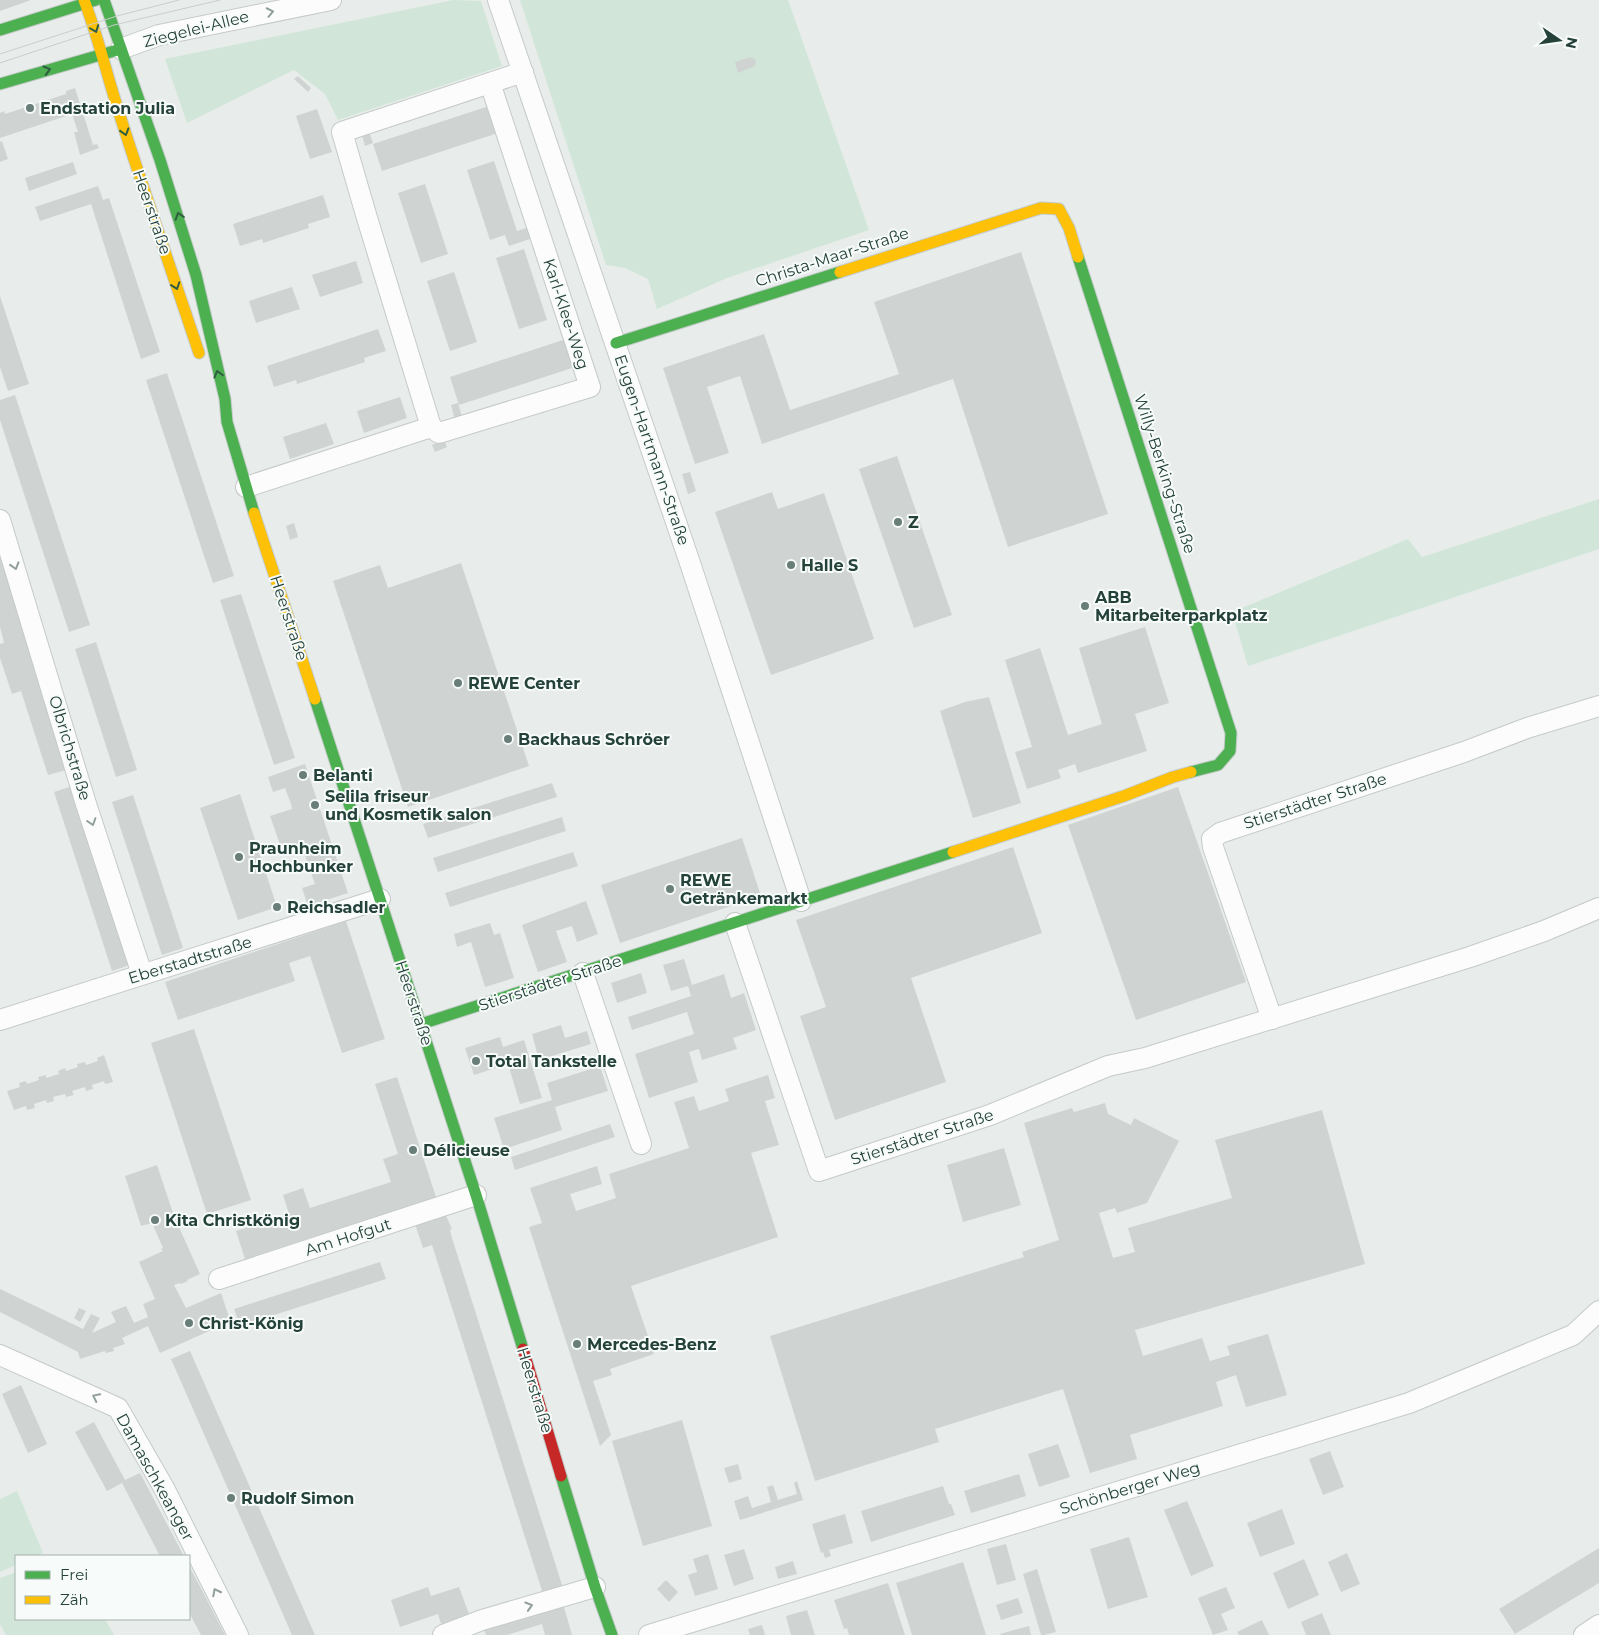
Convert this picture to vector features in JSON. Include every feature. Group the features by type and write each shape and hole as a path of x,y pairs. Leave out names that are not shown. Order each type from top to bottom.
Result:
{"main road":[{"name":"Heerstraße","path":"104,0 112,52 110,85 128,144 202,360"},
{"name":"Heerstraße","path":"89,1 176,207 196,275 225,399 227,422 246,487 476,1195 595,1586 612,1635"},
{"path":"0,30 89,1"},
{"path":"0,84 112,52"},
{"name":"Christa-Maar-Straße","path":"616,343 1041,208 1059,208"},
{"name":"Willy-Berking-Straße","path":"1059,208 1069,228 1231,733 1230,751"},
{"name":"Heerstraße","path":"210,385 215,402 227,422"},
{"name":"Stierstädter Straße","path":"421,1024 583,973 1116,798 1173,777 1218,765 1230,751"}],"street":[{"name":"Ziegelei-Allee","path":"112,52 159,35 331,0"},
{"name":"Eugen-Hartmann-Straße","path":"498,0 616,343 801,901"},
{"path":"431,428 366,218 342,132 523,72"},
{"name":"Karl-Klee-Weg","path":"246,487 431,428 439,433 590,387 490,83"},
{"name":"Olbrichstraße","path":"0,520 86,804 142,974"},
{"name":"Stierstädter Straße","path":"1272,1018 1213,847 1212,839 1220,833 1464,752 1527,728 1599,706"},
{"name":"Eberstadtstraße","path":"0,1020 380,899"},
{"name":"Stierstädter Straße","path":"735,923 819,1171 990,1115 1108,1066 1145,1058 1470,957 1544,931 1599,908"},
{"path":"583,973 641,1144"},
{"name":"Am Hofgut","path":"219,1279 476,1195"},
{"name":"Schönberger Weg","path":"649,1635 1408,1403 1574,1335 1599,1311"},
{"name":"Damaschkeanger","path":"0,1355 118,1408 164,1488 238,1635"},
{"path":"443,1635 482,1620 595,1586"},
{"path":"1584,1635 1599,1625"}],"green space":[{"path":"453,0 481,1 502,66 338,120 325,94 294,70 187,123 165,59"},
{"path":"520,0 788,0 869,230 727,278 657,309 648,279 625,268 606,265"},
{"path":"1599,499 1599,549 1248,666 1232,612 1408,539 1422,557"},
{"path":"17,1491 43,1553 38,1555 15,1555 15,1565 0,1572 0,1499"},
{"path":"15,1572 15,1620 106,1620 114,1635 6,1635 0,1624 0,1578"}],"building":[{"path":"0,0 31,0 0,11"},
{"path":"750,57 756,60 755,66 738,73 735,62"},
{"path":"298,76 311,88 308,92 294,79"},
{"path":"75,88 93,145 97,144 99,148 80,155 74,132 78,132 72,114 0,138 0,113 4,111 5,114 66,94 66,91"},
{"path":"489,106 498,133 382,171 373,144"},
{"path":"317,109 332,152 310,159 296,116"},
{"path":"368,129 373,143 365,146 361,131"},
{"path":"2,141 8,159 0,162 0,142"},
{"path":"494,161 517,231 530,227 533,238 509,246 505,235 490,240 467,170"},
{"path":"73,162 77,174 29,191 25,178"},
{"path":"425,184 448,254 421,263 398,193"},
{"path":"98,186 103,200 109,198 160,352 141,359 91,204 40,221 35,207"},
{"path":"323,195 330,217 308,224 309,228 263,243 262,239 240,246 233,224"},
{"path":"524,249 547,320 519,329 496,258"},
{"path":"1021,252 1108,514 1008,547 953,379 762,444 740,376 707,387 729,453 695,464 663,368 764,334 790,410 899,374 874,302"},
{"path":"356,261 363,283 320,297 312,275"},
{"path":"454,272 477,342 450,351 427,281"},
{"path":"292,287 300,309 256,323 249,301"},
{"path":"0,296 29,384 8,391 0,367"},
{"path":"378,329 386,351 364,358 365,362 297,384 296,380 274,387 267,366"},
{"path":"566,339 575,367 459,405 450,377"},
{"path":"167,373 234,576 213,583 146,380"},
{"path":"15,395 90,625 69,632 0,420 0,400"},
{"path":"400,397 407,418 364,433 357,411"},
{"path":"458,403 462,417 455,420 451,405"},
{"path":"326,423 334,444 290,459 283,437"},
{"path":"444,440 447,447 435,452 432,445"},
{"name":"Z","path":"897,456 952,615 914,628 859,469"},
{"path":"690,472 696,491 688,494 682,474"},
{"name":"Halle S","path":"772,492 778,509 824,493 874,639 771,675 715,512"},
{"path":"294,523 298,537 290,540 286,526"},
{"path":"0,556 38,679 70,769 48,775 21,691 12,694 0,658 0,644 4,643 0,627"},
{"path":"461,563 529,766 408,807 333,581 380,565 388,588"},
{"path":"241,594 295,758 274,765 220,600"},
{"path":"1145,627 1169,703 1135,714 1147,751 1078,773 1075,764 1058,770 1061,778 1027,789 1015,752 1032,747 1005,660 1040,648 1068,735 1102,724 1079,648"},
{"path":"96,642 137,770 116,777 75,649"},
{"path":"989,697 1021,803 973,818 940,711 965,702"},
{"path":"305,764 348,893 308,906 302,888 315,884 302,847 283,853 270,816 292,809 291,804 285,788 273,792 268,777"},
{"path":"552,783 557,797 428,838 423,824"},
{"path":"75,785 133,964 112,971 54,792"},
{"path":"1178,787 1246,982 1136,1020 1068,825"},
{"name":"Praunheim Hochbunker","path":"240,794 277,907 238,920 200,808"},
{"path":"133,795 183,948 162,955 112,802"},
{"path":"562,817 566,831 438,872 433,858"},
{"path":"742,838 761,896 620,943 601,885"},
{"path":"1013,847 1042,933 911,978 946,1082 835,1120 800,1016 826,1007 796,920"},
{"path":"573,852 578,866 450,907 445,893"},
{"path":"586,901 598,934 577,942 572,926 556,931 567,962 538,972 522,925"},
{"path":"346,921 385,1039 342,1053 310,956 289,963 295,981 178,1020 165,982"},
{"path":"490,923 494,935 500,933 514,978 485,987 471,942 457,947 454,934"},
{"path":"684,959 692,985 724,974 731,998 744,993 756,1030 733,1038 737,1049 702,1060 699,1049 689,1052 698,1082 649,1098 635,1054 694,1034 687,1012 632,1030 628,1017 691,996 688,986 671,991 663,965"},
{"path":"641,973 647,993 617,1003 611,983"},
{"path":"561,1025 565,1038 587,1031 591,1044 539,1060 532,1034"},
{"path":"194,1029 251,1200 207,1214 151,1043"},
{"path":"500,1037 503,1047 524,1040 542,1098 520,1104 508,1064 474,1075 465,1048"},
{"path":"104,1055 113,1082 105,1084 104,1081 92,1085 93,1089 86,1091 85,1087 72,1091 74,1095 66,1097 65,1094 53,1097 54,1101 47,1103 46,1100 34,1104 35,1108 27,1110 26,1106 14,1110 7,1091 20,1087 19,1083 26,1081 27,1084 39,1080 38,1077 46,1075 46,1078 59,1074 58,1071 65,1068 66,1071 78,1067 77,1064 85,1062 86,1065 98,1061 97,1058"},
{"path":"600,1066 608,1091 555,1107 562,1130 504,1149 494,1118 552,1100 547,1083"},
{"path":"768,1075 775,1098 765,1101 779,1145 751,1153 778,1237 631,1286 654,1354 610,1369 612,1375 593,1381 611,1435 600,1446 529,1227 542,1223 530,1188 597,1166 602,1184 570,1194 576,1211 616,1198 609,1174 689,1148 674,1102 694,1096 699,1111 729,1101 725,1089"},
{"path":"397,1077 436,1197 245,1259 236,1231 289,1214 283,1195 303,1188 310,1208 391,1182 383,1159 398,1154 375,1084"},
{"path":"1105,1103 1108,1114 1131,1125 1134,1118 1179,1141 1147,1203 1117,1213 1115,1208 1099,1213 1113,1258 1135,1252 1128,1228 1232,1198 1215,1140 1322,1110 1365,1264 1135,1330 1143,1356 1202,1338 1210,1361 1230,1355 1227,1346 1268,1334 1287,1395 1246,1407 1236,1375 1216,1382 1223,1406 1130,1435 1137,1459 1090,1473 1063,1389 935,1429 939,1442 815,1481 770,1336 1024,1257 1022,1252 1059,1240 1024,1123 1072,1108 1074,1112"},
{"path":"610,1124 615,1137 515,1170 511,1157"},
{"path":"1004,1148 1021,1205 963,1222 947,1165"},
{"path":"157,1165 174,1216 200,1274 181,1284 174,1285 186,1308 221,1293 229,1317 227,1323 160,1353 148,1326 122,1338 125,1344 113,1348 114,1351 106,1353 105,1351 80,1359 78,1352 0,1312 0,1289 83,1329 91,1314 100,1318 92,1333 116,1322 111,1312 126,1306 134,1323 148,1317 143,1304 155,1299 139,1262 163,1251 161,1249 163,1248 152,1223 141,1226 125,1176"},
{"path":"444,1211 452,1229 450,1230 452,1238 563,1588 543,1594 432,1245 423,1248 414,1221"},
{"path":"380,1262 386,1279 240,1326 234,1309"},
{"path":"79,1308 86,1311 80,1322 74,1318"},
{"path":"190,1351 315,1635 292,1635 171,1359"},
{"path":"21,1385 47,1444 28,1453 2,1394"},
{"path":"682,1420 712,1526 643,1546 612,1441"},
{"path":"94,1422 125,1480 140,1473 183,1555 159,1555 122,1483 107,1491 75,1432"},
{"path":"1058,1444 1070,1477 1039,1487 1028,1454"},
{"path":"1330,1451 1344,1487 1323,1495 1309,1459"},
{"path":"738,1464 742,1479 729,1483 724,1468"},
{"path":"1019,1474 1026,1496 971,1513 964,1491"},
{"path":"797,1481 803,1500 740,1520 734,1501 748,1496 752,1508 771,1502 767,1487 773,1485 778,1500 797,1494 794,1483"},
{"path":"943,1486 955,1515 871,1542 861,1511"},
{"path":"1187,1501 1214,1566 1191,1576 1164,1510"},
{"path":"1282,1509 1295,1544 1260,1557 1247,1523"},
{"path":"845,1514 853,1543 829,1550 831,1556 825,1558 823,1552 821,1553 812,1524"},
{"path":"1129,1537 1148,1597 1108,1609 1090,1549"},
{"path":"1006,1544 1016,1580 997,1585 987,1549"},
{"path":"1599,1548 1599,1583 1515,1634 1499,1609"},
{"path":"744,1549 754,1579 734,1586 724,1555"},
{"path":"1347,1553 1360,1584 1341,1592 1328,1562"},
{"path":"708,1554 718,1589 695,1596 688,1575 697,1572 693,1559"},
{"path":"1304,1559 1319,1595 1288,1609 1273,1573"},
{"path":"793,1561 797,1574 778,1579 775,1567"},
{"path":"963,1562 986,1635 912,1635 896,1583"},
{"path":"190,1568 225,1635 201,1635 190,1613"},
{"path":"1037,1569 1056,1632 1044,1635 1041,1635 1023,1574"},
{"path":"666,1580 678,1592 669,1602 657,1589"},
{"path":"888,1583 905,1635 849,1635 847,1628 844,1629 834,1600"},
{"path":"428,1587 431,1596 459,1587 469,1614 441,1624 438,1614 400,1627 391,1600"},
{"path":"1226,1587 1235,1608 1221,1614 1228,1630 1213,1635 1198,1598"},
{"path":"1018,1598 1023,1613 1001,1620 996,1605"},
{"path":"564,1607 572,1635 545,1635 542,1624 507,1635 486,1635 484,1630"},
{"path":"807,1610 815,1635 791,1635 786,1616"},
{"path":"1322,1613 1331,1635 1306,1635 1301,1622"},
{"path":"1262,1620 1269,1635 1239,1635 1237,1632"},
{"path":"762,1625 765,1635 750,1635 748,1629"},
{"path":"1029,1626 1031,1635 1000,1634"}],"tram line":[{"path":"0,54 117,16 179,0"},
{"path":"0,63 114,25 220,0"}],"traffic: fast":[{"path":"0,30 96,0"},
{"path":"104,0 160,160 196,275 225,399 227,422 254,513"},
{"path":"0,84 121,49"},
{"path":"1078,257 1231,733 1230,751 1218,765 1191,772"},
{"path":"616,343 840,272"},
{"path":"315,699 476,1195 523,1349"},
{"path":"421,1024 953,852"},
{"path":"561,1476 595,1587 612,1635"}],"traffic: slow":[{"path":"84,0 130,148 199,353"},
{"path":"840,272 1041,208 1059,209 1069,228 1078,257"},
{"path":"254,513 315,699"},
{"path":"953,852 1191,772"}],"traffic: jam":[{"path":"523,1349 561,1476"}],"place":[{"name":"Endstation Julia","path":"30,108"},
{"name":"Z","path":"898,522"},
{"name":"Halle S","path":"791,565"},
{"name":"ABB Mitarbeiterparkplatz","path":"1085,606"},
{"name":"REWE Center","path":"458,683"},
{"name":"Backhaus Schröer","path":"508,739"},
{"name":"Belanti","path":"303,775"},
{"name":"Selila friseur und Kosmetik salon","path":"315,805"},
{"name":"Praunheim Hochbunker","path":"239,857"},
{"name":"REWE Getränkemarkt","path":"670,889"},
{"name":"Reichsadler","path":"277,907"},
{"name":"Total Tankstelle","path":"476,1061"},
{"name":"Délicieuse","path":"413,1150"},
{"name":"Kita Christkönig","path":"155,1220"},
{"name":"Christ-König","path":"189,1323"},
{"name":"Mercedes-Benz","path":"577,1344"},
{"name":"Rudolf Simon","path":"231,1498"}]}
